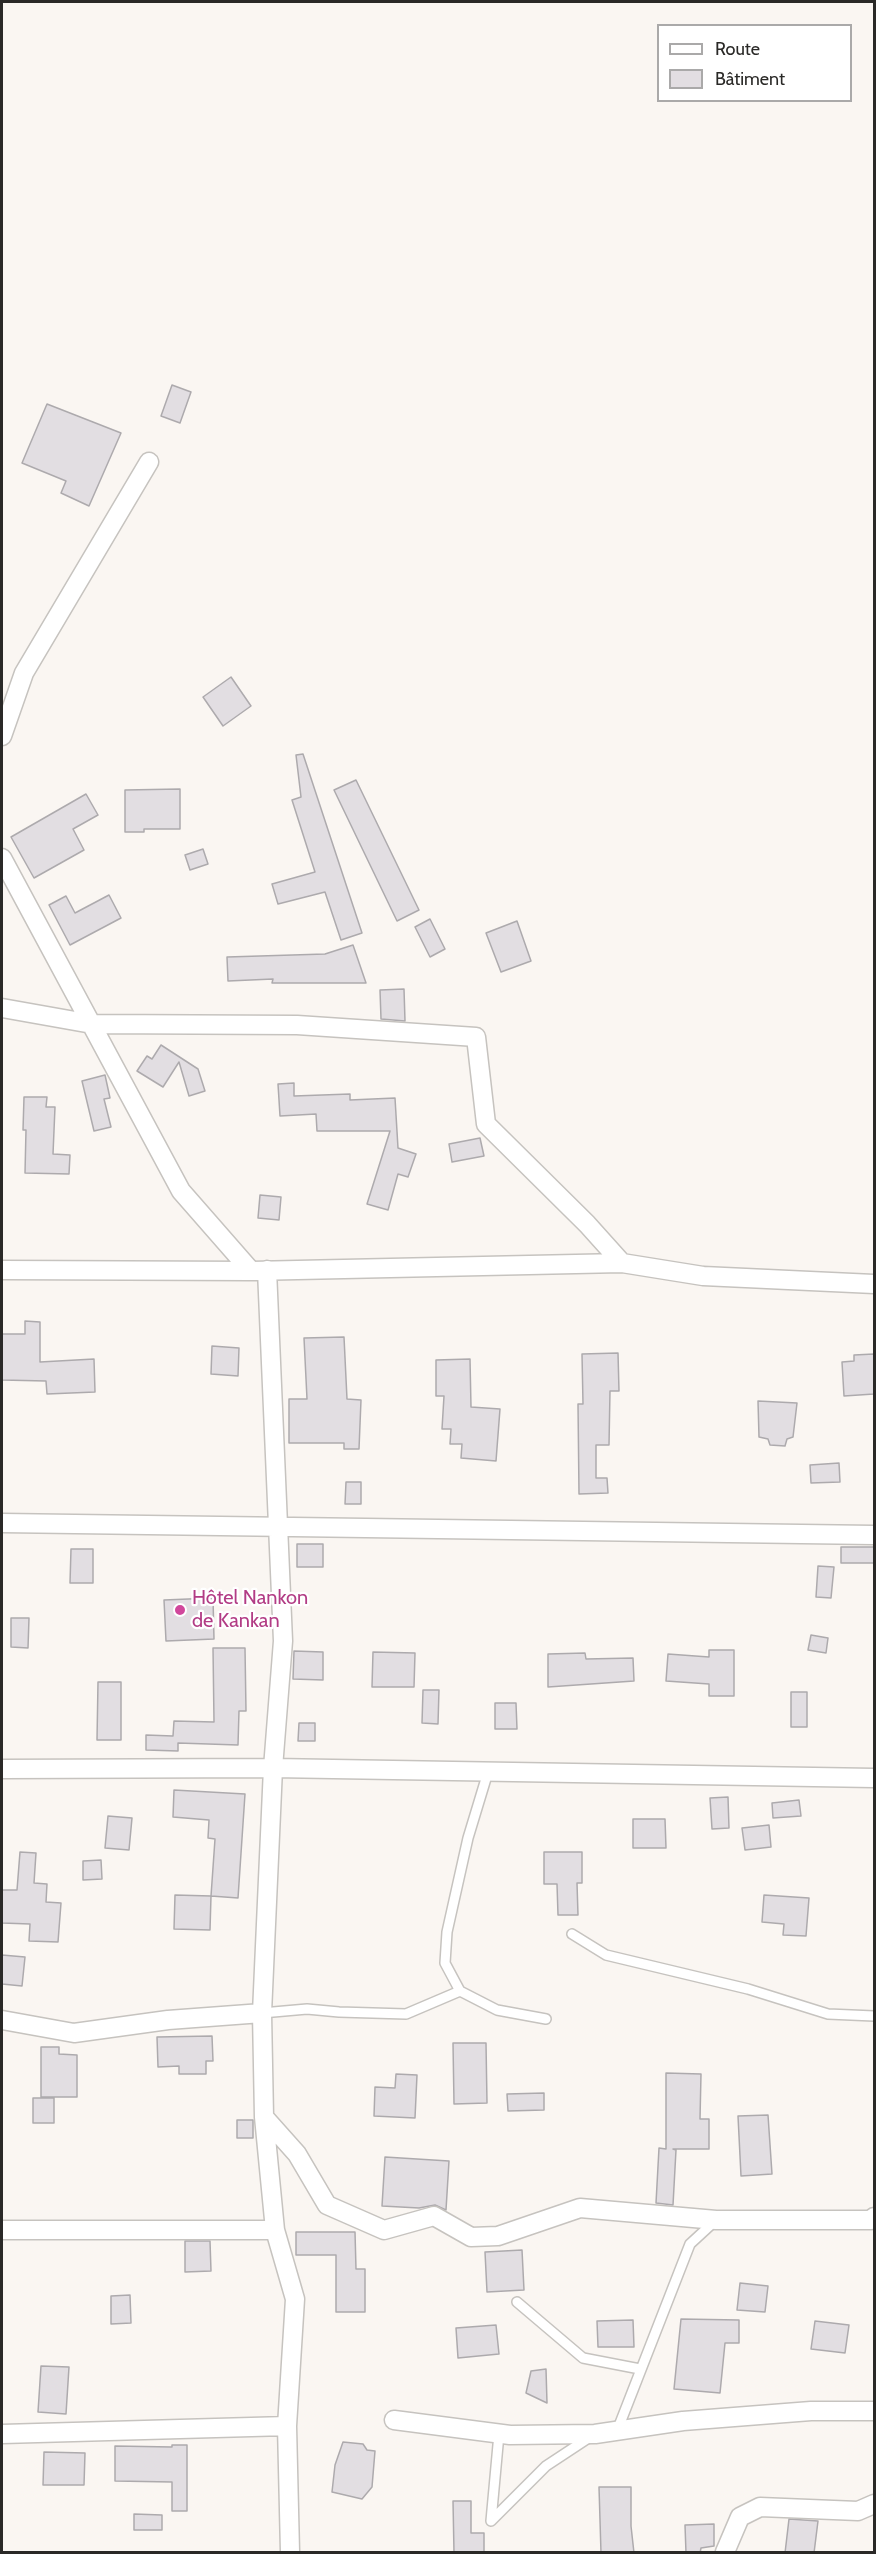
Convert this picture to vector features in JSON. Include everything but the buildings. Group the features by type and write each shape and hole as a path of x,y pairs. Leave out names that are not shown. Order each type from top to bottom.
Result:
{"street":[{"path":"2,736 24,673 149,462"},
{"path":"2,858 182,1191 259,1270 278,1525 283,1641 273,1768 262,2013 264,2117 275,2230 295,2299 287,2426 290,2553"},
{"path":"2,1008 92,1024 297,1025 476,1036 486,1124 587,1224 622,1263"},
{"path":"2,1270 259,1270 622,1263 703,1276 874,1284"},
{"path":"2,1523 874,1535"},
{"path":"2,1768 273,1768 874,1778"},
{"path":"2,2020 74,2032 168,2020 262,2013"},
{"path":"264,2117 297,2154 327,2205 384,2230 434,2216 471,2237 498,2236 580,2208 716,2220 871,2220 874,2217"},
{"path":"2,2230 275,2230"},
{"path":"394,2420 499,2434 595,2434 682,2421 811,2411 874,2411"},
{"path":"2,2434 287,2426"},
{"path":"725,2553 740,2517 760,2506 858,2511 874,2504"}],"lane":[{"path":"488,1772 468,1838 447,1932 445,1963 460,1991 497,2010 546,2019"},
{"path":"572,1934 606,1955 748,1989 828,2014 874,2016"},
{"path":"262,2013 307,2009 406,2014 460,1991"},
{"path":"617,2431 690,2244 716,2220"},
{"path":"517,2302 583,2358 640,2368"},
{"path":"499,2434 491,2521 546,2466 595,2434"}],"place":[{"name":"Hôtel Nankon de Kankan","path":"180,1610"}]}
